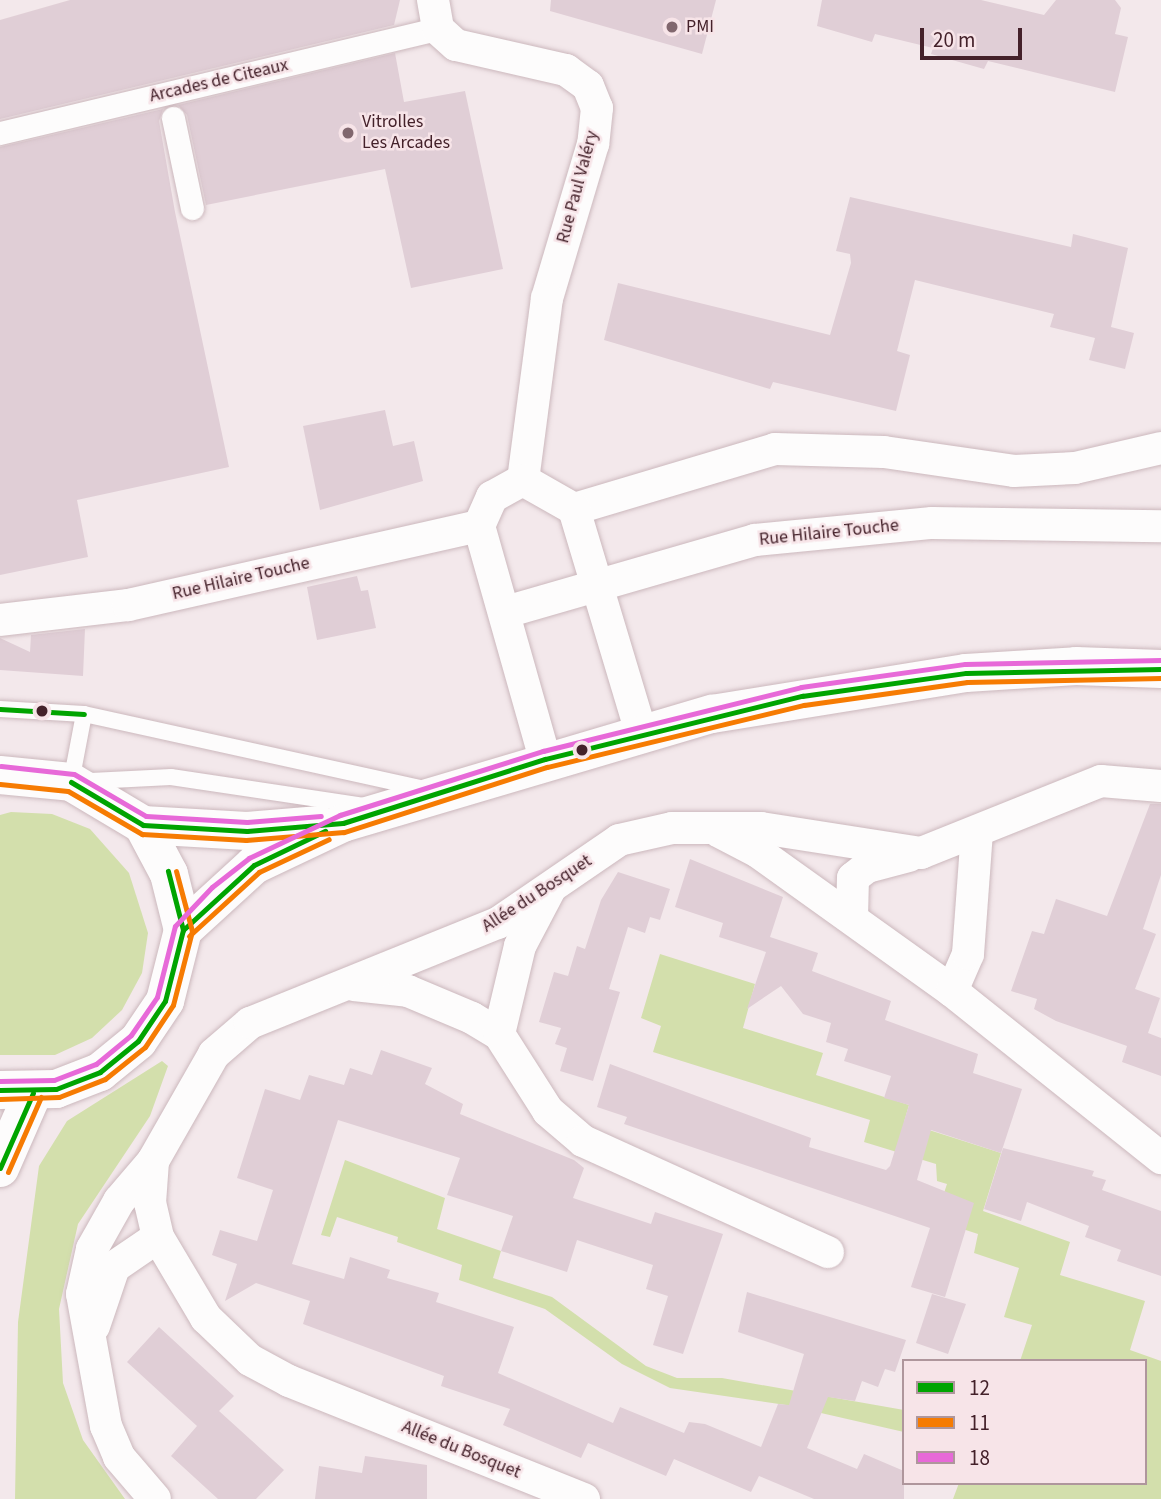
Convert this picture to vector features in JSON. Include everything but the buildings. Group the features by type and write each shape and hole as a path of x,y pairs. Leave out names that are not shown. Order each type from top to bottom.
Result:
{"main road":[{"path":"183,930 254,865 343,823 545,759 642,733 802,696 966,673 1076,666 1161,669"},
{"path":"0,775 71,782 143,825 247,831 343,823"},
{"path":"0,1168 17,1092 100,1072 138,1041 165,1001 183,930 169,874 143,825"}],"street":[{"name":"Arcades de Citeaux","path":"0,133 170,104 436,15"},
{"name":"Rue Paul Valéry","path":"436,15 456,45 566,70 588,86 597,108 593,144 547,298 523,480"},
{"path":"170,104 192,208"},
{"path":"545,759 506,612 479,526 492,497 523,480 575,509 775,449 884,452 1014,471 1075,468 1161,448"},
{"path":"575,509 593,587 642,733"},
{"name":"Rue Hilaire Touche","path":"506,612 755,540 932,523 1161,526"},
{"name":"Rue Hilaire Touche","path":"0,620 128,605 479,526"},
{"name":"Allée du Bosquet","path":"852,918 853,878 867,867 921,853 1101,781 1161,786"},
{"name":"Allée du Bosquet","path":"155,1499 119,1457 106,1426 82,1294 92,1249 119,1201 153,1161 214,1054 250,1023 498,923 554,882 619,841 672,828 761,828 921,853"},
{"path":"715,830 737,838 952,991 1161,1158"},
{"path":"952,991 968,954 977,832"},
{"path":"499,1034 520,946 554,882"},
{"path":"342,985 436,999 499,1034 548,1111 583,1140 828,1252"},
{"name":"Allée du Bosquet","path":"153,1161 150,1203 158,1237 206,1318 250,1360 584,1499"},
{"name":"Allée du Bosquet","path":"91,1337 114,1267 158,1237"}],"lane":[{"path":"0,709 84,714 442,793"},
{"path":"84,714 71,782 171,777 384,809"}],"green space":[{"path":"11,812 52,814 90,829 129,873 148,933 142,973 122,1010 92,1038 55,1055 0,1055 0,815"},
{"path":"660,954 755,984 743,1028 823,1053 816,1075 909,1105 904,1122 1001,1153 983,1211 1070,1242 1060,1275 1145,1301 1130,1350 1161,1361 1161,1499 953,1499 958,1485 1147,1485 1147,1359 1021,1359 1032,1325 1004,1317 1019,1268 974,1253 978,1234 935,1220 947,1184 937,1181 936,1164 864,1142 870,1120 653,1052 661,1026 641,1018"},
{"path":"162,1061 168,1066 150,1116 78,1224 59,1309 63,1383 83,1440 125,1499 15,1499 18,1322 39,1166 67,1121"},
{"path":"345,1160 445,1198 437,1229 501,1251 493,1278 552,1297 646,1366 677,1378 722,1378 902,1410 902,1432 786,1405 670,1388 622,1364 545,1309 459,1280 462,1265 397,1242 398,1237 337,1217 330,1237 321,1235"}],"transit line":[{"name":"18","path":"0,1081 54,1080 96,1064 131,1035 157,997 175,926 212,887 249,858 340,815 543,751 801,687 965,664 1161,660"},
{"name":"12","path":"71,782 143,825 247,831 343,823 545,759 802,696 966,673 1161,669"},
{"name":"11","path":"0,784 68,791 142,834 246,840 344,832 547,767 804,705 967,682 1161,678"},
{"name":"12","path":"0,709 84,714"},
{"name":"18","path":"1,766 74,774 146,816 247,822 321,816"},
{"name":"12","path":"183,930 254,865 325,831"},
{"name":"11","path":"189,936 259,872 329,839"},
{"name":"12","path":"0,1090 56,1089 100,1072 138,1041 165,1001 183,930 168,871"},
{"name":"11","path":"0,1099 59,1097 105,1079 145,1047 173,1005 192,931 176,871"},
{"name":"12","path":"0,1168 33,1093"},
{"name":"11","path":"8,1172 41,1097"}],"place":[{"name":"PMI","path":"672,27"},
{"name":"Vitrolles Les Arcades","path":"348,133"}]}
